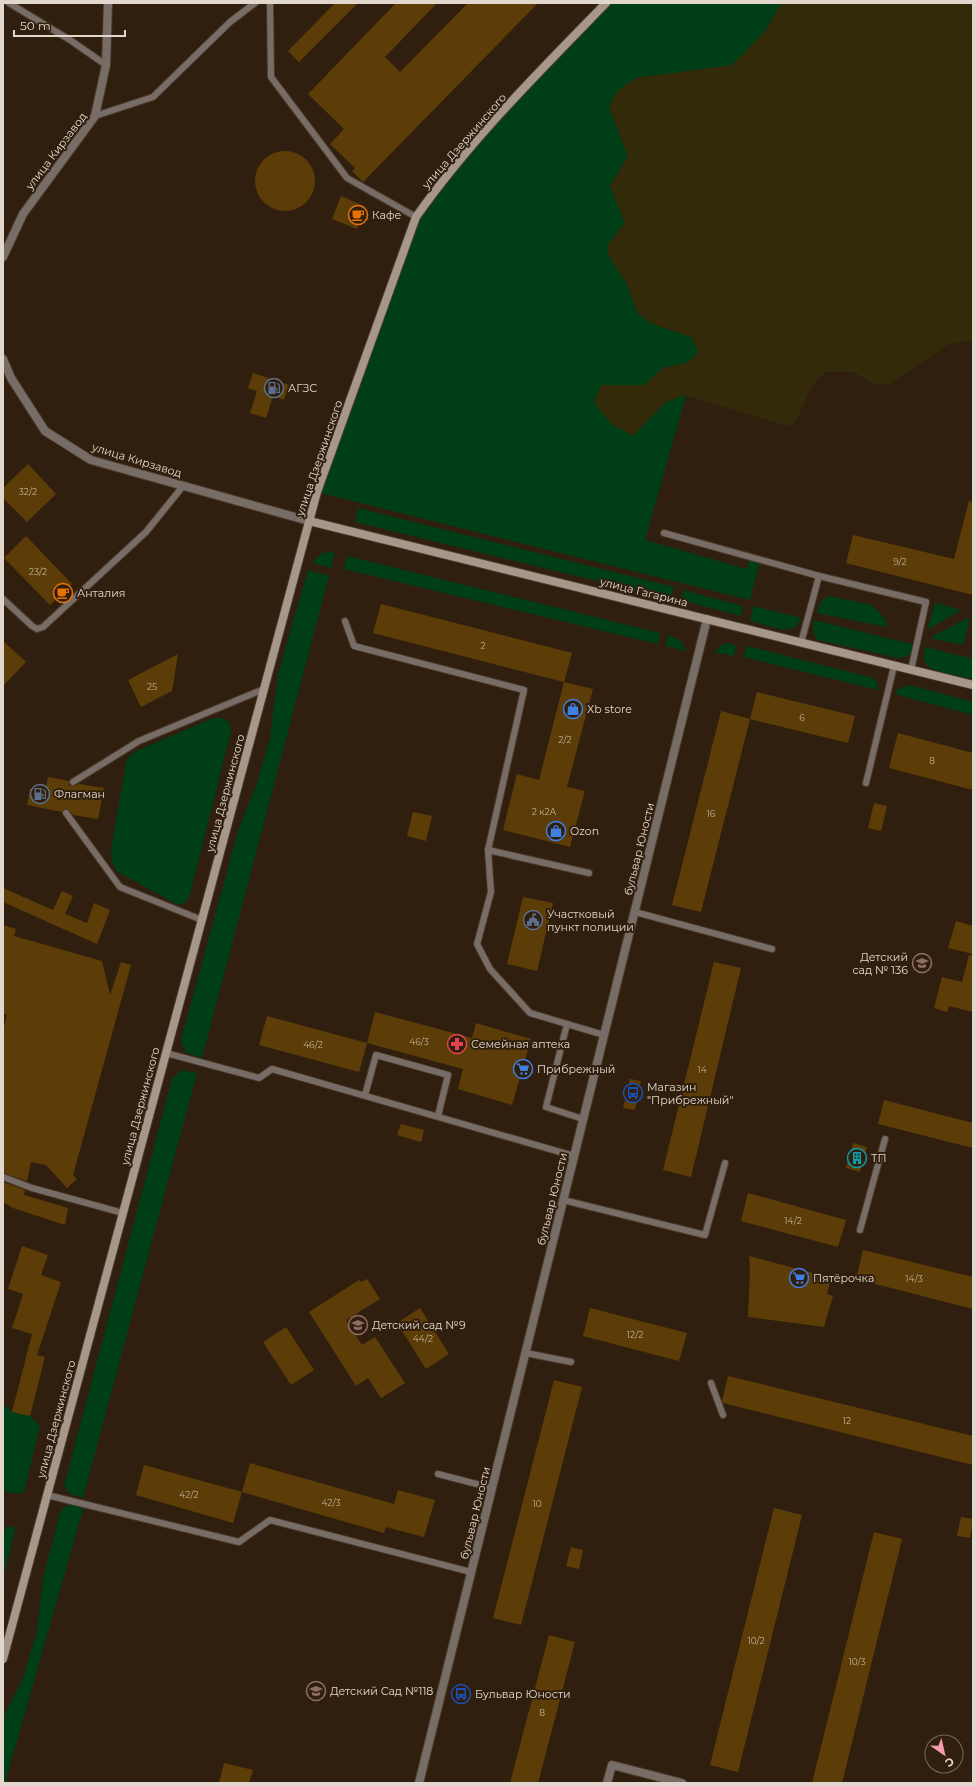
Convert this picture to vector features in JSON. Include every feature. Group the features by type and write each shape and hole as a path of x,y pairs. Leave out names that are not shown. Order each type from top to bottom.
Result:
{"main road":[{"name":"улица Дзержинского","path":"3,1659 317,492 416,217 439,184 522,90 606,3"},
{"name":"улица Гагарина","path":"309,521 973,685"}],"street":[{"name":"улица Кирзавод","path":"3,256 22,214 96,116 106,65 108,3"},
{"name":"улица Кирзавод","path":"3,358 7,377 45,430 91,460 309,521"},
{"name":"бульвар Юности","path":"420,1783 707,619"},
{"path":"607,1783 612,1765 682,1783"}],"lane":[{"path":"9,3 70,40 106,65"},
{"path":"96,116 153,97 230,22 255,3"},
{"path":"270,3 271,78 347,178 416,217"},
{"path":"3,599 32,626 37,629 43,627 146,532 183,486"},
{"path":"664,533 819,576 926,602 911,670"},
{"path":"801,643 819,576"},
{"path":"346,620 354,646 524,690 488,850 491,892 477,944 490,968 530,1013 604,1034"},
{"path":"866,782 894,666"},
{"path":"73,782 139,741 264,689"},
{"path":"66,813 120,887 202,920"},
{"path":"488,850 589,873"},
{"path":"635,912 772,949"},
{"path":"567,1024 546,1107 583,1119"},
{"path":"166,1053 260,1078 272,1069 574,1156"},
{"path":"366,1096 376,1055 448,1074 438,1116"},
{"path":"860,1230 885,1139"},
{"path":"563,1200 705,1236 725,1163"},
{"path":"3,1177 32,1188 123,1213"},
{"path":"526,1353 571,1362"},
{"path":"711,1383 723,1415"},
{"path":"438,1474 492,1488"},
{"path":"47,1494 239,1542 270,1520 471,1572"}],"green space":[{"path":"606,3 782,3 764,33 732,66 636,78 609,107 628,156 610,186 625,223 608,245 608,255 626,282 638,313 650,323 691,337 699,352 688,363 663,368 644,385 601,385 633,436 666,402 684,395 686,396 645,540 747,569 750,557 760,560 750,600 317,492 416,217 439,184"},
{"path":"358,508 674,587 671,599 355,522"},
{"path":"323,553 335,553 331,568 313,563"},
{"path":"347,556 660,633 658,644 344,569"},
{"path":"308,570 329,576 202,1058 185,1052 181,1040 239,828 257,783 270,738 278,674"},
{"path":"683,590 743,606 741,616 680,600"},
{"path":"830,596 872,605 887,621 886,627 817,613 821,602"},
{"path":"935,603 961,610 927,630"},
{"path":"753,606 801,618 796,627 784,630 750,621"},
{"path":"970,617 963,645 929,638"},
{"path":"814,620 915,645 909,655 898,658 818,640 813,631"},
{"path":"668,635 680,640 686,651 665,646"},
{"path":"727,643 736,645 734,656 714,652 721,646"},
{"path":"747,646 873,678 877,682 878,690 744,657"},
{"path":"925,647 973,659 973,678 947,674 928,666 924,659"},
{"path":"909,685 973,702 973,715 895,694 902,687"},
{"path":"213,718 223,718 230,723 231,731 189,898 184,903 178,905 118,872 112,862 111,849 127,759 134,752"},
{"path":"181,1070 197,1073 83,1498 70,1494 64,1486 172,1079"},
{"path":"3,1406 7,1407 12,1412 30,1416 40,1426 24,1492 16,1494 3,1491"},
{"path":"73,1504 84,1506 5,1783 3,1783 3,1717 22,1681 36,1635 44,1574 60,1513 62,1509"},
{"path":"8,1526 14,1527 15,1531 3,1580 3,1533"}],"sand":[{"path":"782,3 973,3 973,340 947,345 889,385 874,384 853,372 825,372 812,386 795,423 788,426 684,395 666,402 633,436 611,424 594,402 601,385 644,385 663,368 687,363 699,352 691,337 650,323 638,313 626,282 608,255 608,245 625,223 610,186 628,156 609,107 617,91 636,78 732,65 764,33"}],"building":[{"path":"335,3 358,3 299,62 288,51"},
{"path":"396,3 437,3 385,57 400,72 468,3 538,3 363,182 352,171 355,168 330,144 344,129 308,94"},
{"path":"285,151 301,156 306,160 310,165 315,181 310,197 306,202 301,206 285,211 269,206 264,202 260,197 255,181 260,165 264,160 269,156"},
{"path":"341,196 364,206 357,229 332,219"},
{"path":"253,373 289,385 284,400 273,396 266,418 250,413 257,391 248,388"},
{"path":"28,464 56,494 27,522 3,498 3,488"},
{"path":"969,501 973,502 973,595 846,563 853,535 954,559"},
{"path":"26,536 72,584 50,605 4,558"},
{"path":"381,604 572,653 564,682 373,633"},
{"path":"3,641 26,662 3,686"},
{"path":"178,654 172,691 141,707 128,680"},
{"path":"564,682 593,689 567,787 585,791 570,847 503,830 517,774 539,780"},
{"path":"757,692 855,716 848,743 750,719"},
{"path":"721,711 750,719 701,912 672,905"},
{"path":"898,733 973,753 973,790 889,768"},
{"path":"48,777 69,781 69,785 73,786 79,784 104,788 98,819 73,815 67,809 64,809 62,812 27,805 30,789 45,792"},
{"path":"874,803 887,806 881,831 868,828"},
{"path":"413,812 432,816 426,841 407,836"},
{"path":"3,888 53,910 62,891 73,896 65,914 87,923 94,903 110,910 97,944 3,902"},
{"name":"Участковый пункт полиции","path":"523,897 553,903 537,971 507,964"},
{"path":"956,921 973,926 973,954 948,948"},
{"path":"3,925 16,929 14,936 102,961 110,995 121,962 131,965 73,1175 77,1179 67,1188 46,1165 31,1162 27,1181 3,1173 3,1030 7,1015 3,1014"},
{"path":"969,955 973,956 973,1012 949,1006 947,1012 934,1008 942,977 962,982"},
{"path":"714,962 741,968 691,1177 663,1170"},
{"path":"375,1012 472,1038 476,1023 531,1039 512,1105 458,1089 463,1069 367,1043"},
{"path":"267,1016 367,1043 359,1072 259,1045"},
{"path":"630,1079 641,1081 635,1110 623,1108"},
{"path":"884,1100 973,1123 973,1148 878,1124"},
{"path":"401,1124 424,1130 421,1142 397,1135"},
{"name":"ТП","path":"853,1143 867,1147 860,1172 846,1168"},
{"path":"3,1182 25,1190 24,1195 68,1208 65,1225 13,1208 3,1202"},
{"path":"748,1193 846,1220 838,1247 741,1221"},
{"path":"22,1246 48,1255 41,1275 61,1282 37,1355 45,1357 30,1416 12,1412 32,1334 12,1328 23,1294 8,1289"},
{"path":"863,1250 973,1277 973,1309 856,1279"},
{"path":"749,1256 831,1278 827,1294 833,1296 824,1327 748,1317 750,1272"},
{"path":"367,1279 380,1299 346,1320 362,1345 375,1337 405,1383 381,1398 368,1378 356,1386 309,1312 359,1280 361,1282"},
{"path":"420,1308 449,1354 426,1369 397,1323"},
{"path":"590,1308 687,1333 679,1361 583,1336"},
{"path":"286,1327 314,1370 291,1385 263,1342"},
{"path":"728,1376 973,1436 973,1465 723,1403 722,1401"},
{"path":"554,1380 582,1387 521,1625 493,1618"},
{"path":"250,1463 394,1504 398,1490 435,1500 424,1537 386,1527 384,1533 242,1492"},
{"path":"144,1465 242,1492 233,1523 136,1495"},
{"path":"774,1508 802,1515 738,1772 710,1765"},
{"path":"961,1517 973,1519 970,1538 957,1536"},
{"path":"874,1532 902,1539 842,1783 812,1783"},
{"path":"571,1547 583,1550 579,1569 566,1566"},
{"path":"549,1635 575,1642 538,1783 510,1783"},
{"path":"224,1763 253,1770 249,1783 219,1783"}],"place":[{"name":"Кафе","path":"358,215"},
{"name":"АГЗС","path":"274,388"},
{"name":"Анталия","path":"63,593"},
{"name":"Xb store","path":"573,709"},
{"name":"Флагман","path":"40,794"},
{"name":"Ozon","path":"556,831"},
{"name":"Участковый пункт полиции","path":"533,920"},
{"name":"Детский сад № 136","path":"922,963"},
{"name":"Семейная аптека","path":"457,1044"},
{"name":"Прибрежный","path":"523,1069"},
{"name":"Магазин \"Прибрежный\"","path":"633,1093"},
{"name":"ТП","path":"857,1158"},
{"name":"Пятёрочка","path":"799,1278"},
{"name":"Детский сад №9","path":"358,1325"},
{"name":"Детский Сад №118","path":"316,1691"},
{"name":"Бульвар Юности","path":"461,1694"}]}
